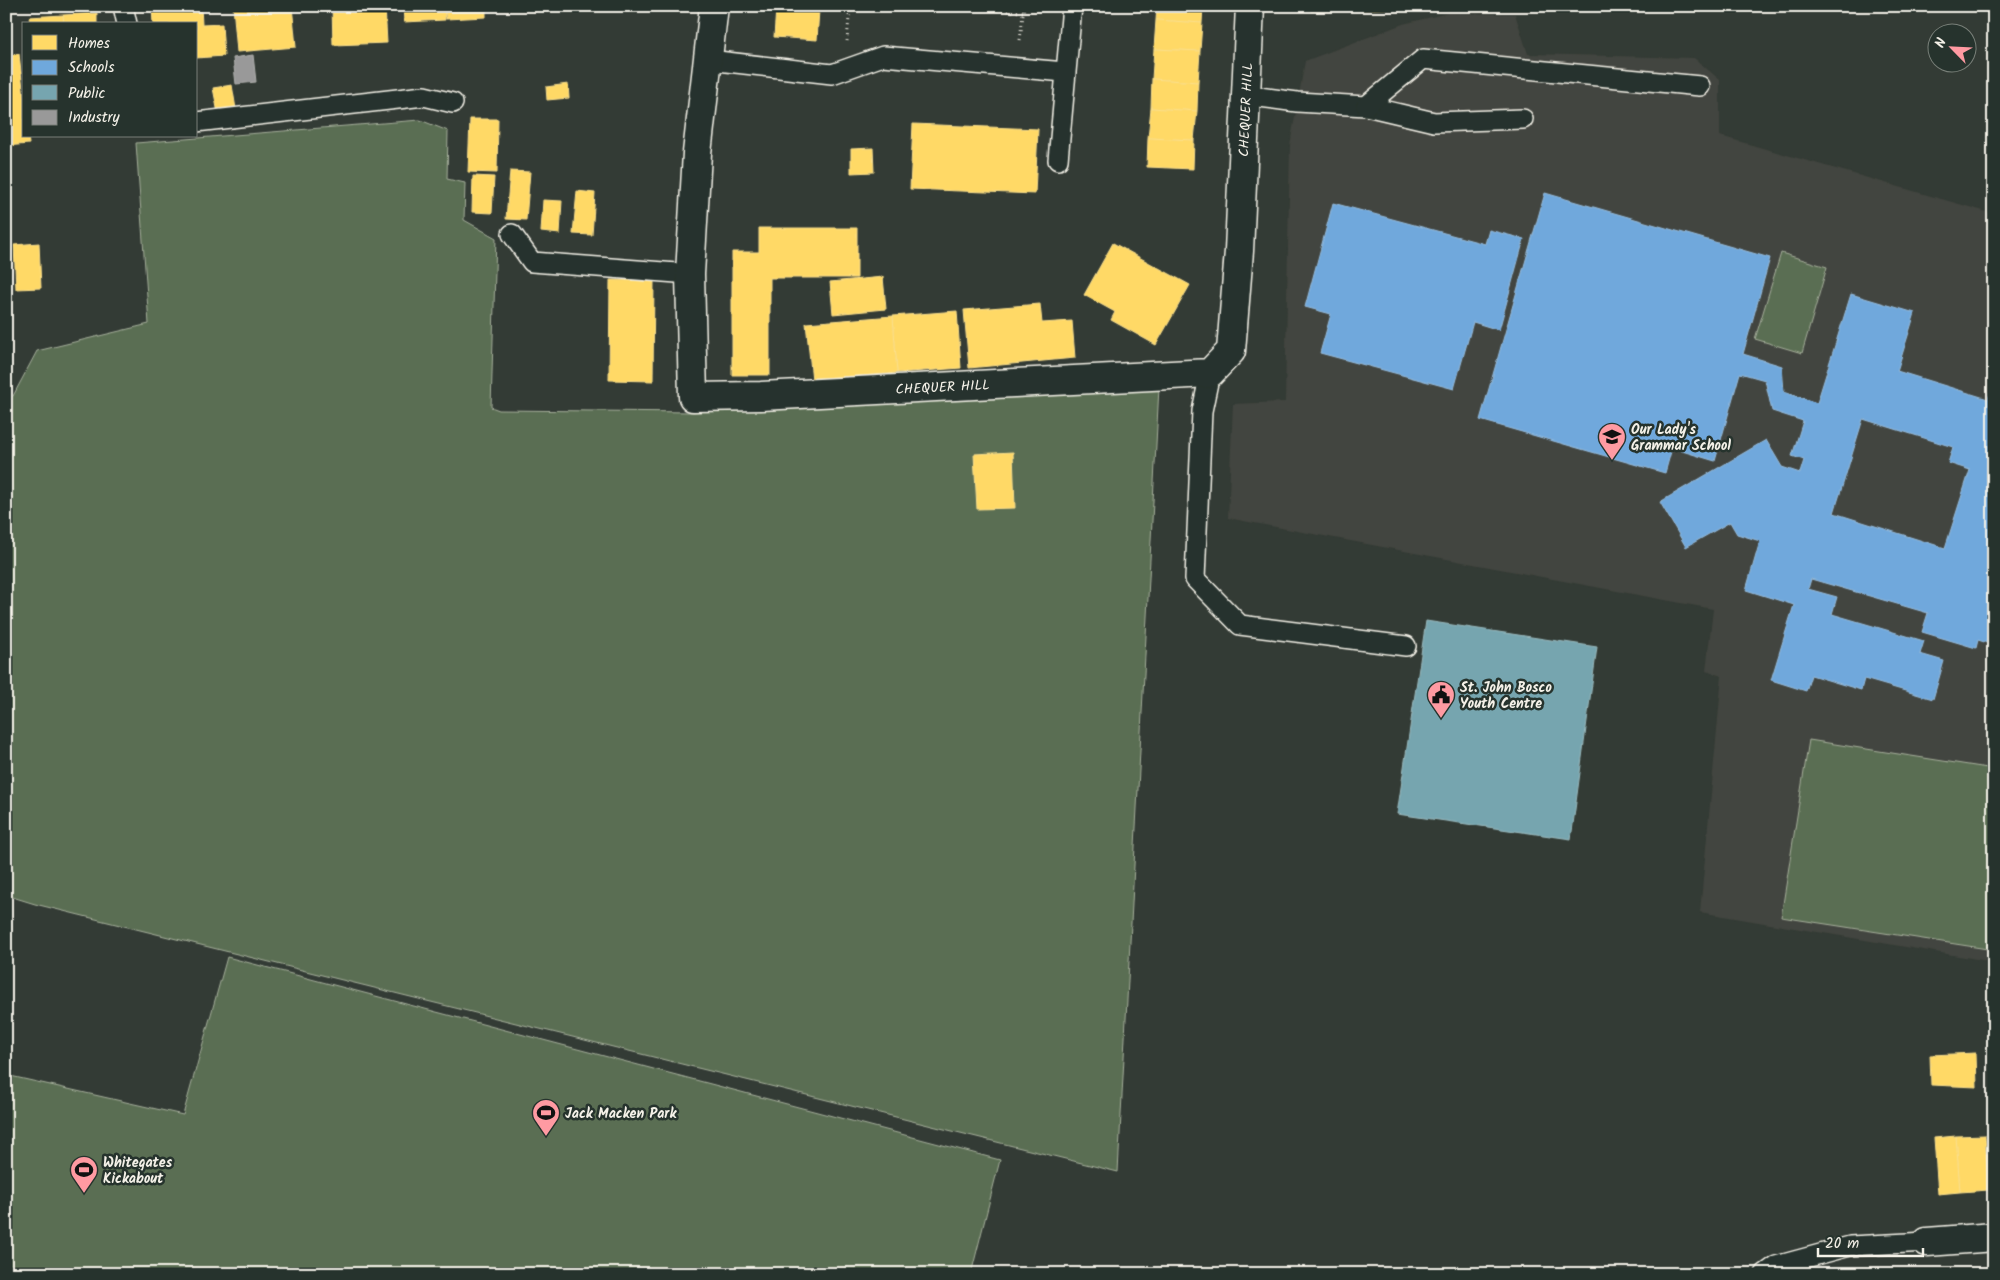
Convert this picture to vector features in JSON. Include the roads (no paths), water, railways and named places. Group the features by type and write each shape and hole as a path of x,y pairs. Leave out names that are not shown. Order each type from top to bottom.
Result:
{"street":[{"name":"CHEQUER HILL","path":"714,6 697,153 690,274 694,397 761,396 1210,373 1231,351 1239,251 1244,95 1250,6"},
{"path":"1927,1242 1994,1237"}],"lane":[{"path":"123,6 127,22"},
{"path":"1058,160 1072,6"},
{"path":"709,60 832,74 883,56 1065,72"},
{"path":"1366,106 1423,59 1700,86"},
{"path":"1244,95 1297,102 1366,106 1434,122 1523,119"},
{"path":"198,122 424,96 453,103"},
{"path":"512,234 532,262 690,274"},
{"path":"1210,373 1202,411 1195,579 1240,625 1406,646"},
{"path":"1765,1274 1776,1266 1850,1246 1927,1242"}],"place":[{"name":"Our Lady's Grammar School","path":"1612,461"},
{"name":"St. John Bosco Youth Centre","path":"1441,719"},
{"name":"Jack Macken Park","path":"546,1137"},
{"name":"Whitegates Kickabout","path":"84,1194"}]}
